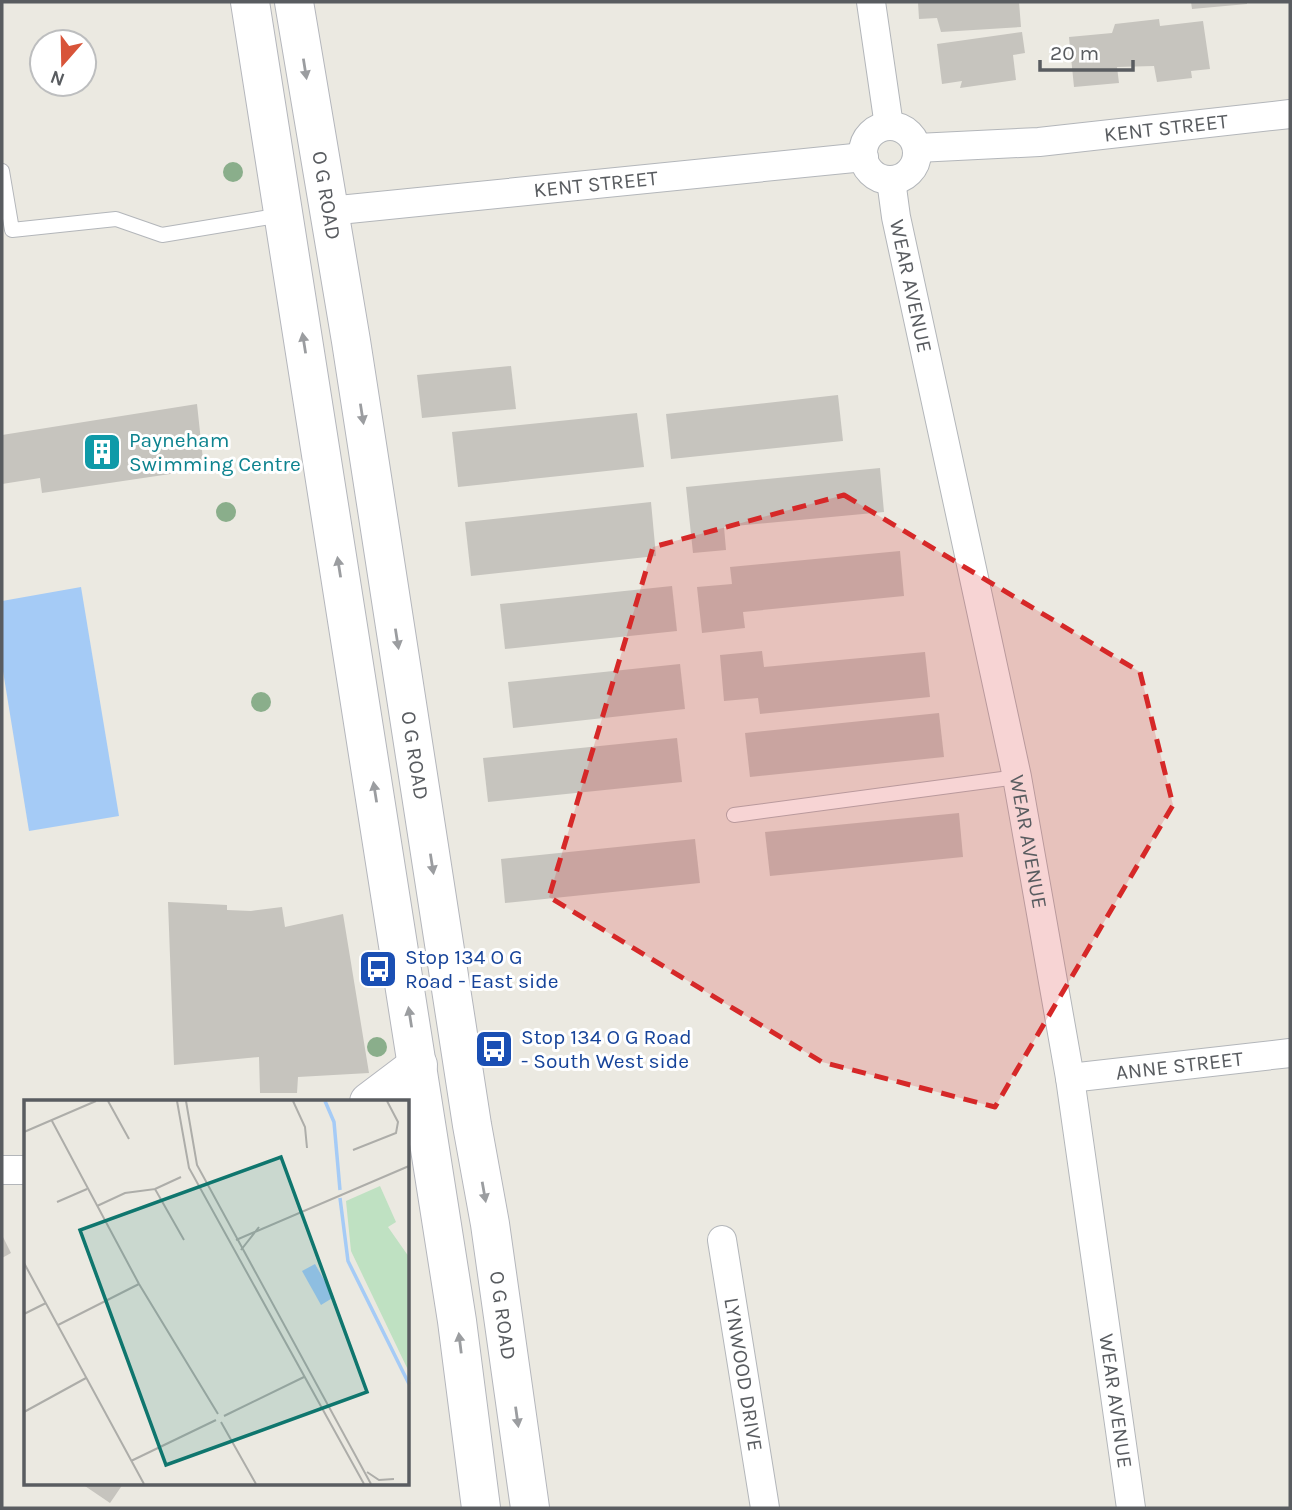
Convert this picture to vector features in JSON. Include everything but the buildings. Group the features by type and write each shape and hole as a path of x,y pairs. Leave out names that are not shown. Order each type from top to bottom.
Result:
{"main road":[{"path":"250,2 418,1065 418,1135 457,1321 481,1508"},
{"name":"O G ROAD","path":"294,2 490,1224 530,1508"},
{"path":"284,215 329,211"},
{"path":"372,1100 418,1065"},
{"path":"418,1135 472,1125"}],"street":[{"path":"871,2 889,126"},
{"name":"KENT STREET","path":"917,148 1039,142 1290,114"},
{"path":"889,126 909,134 917,148 915,163 910,173 891,180 881,179 873,174 865,165 864,157 864,144 871,134 889,126"},
{"name":"KENT STREET","path":"329,211 864,157"},
{"name":"WEAR AVENUE","path":"891,180 899,230 1017,777 1070,1078 1131,1508"},
{"name":"ANNE STREET","path":"1070,1078 1290,1053"},
{"path":"2,1170 24,1170"},
{"name":"LYNWOOD DRIVE","path":"722,1240 765,1508"}],"lane":[{"path":"2,171 12,230 116,219 162,236 284,215"},
{"path":"734,815 1017,777"}],"highlighted area":[{"path":"844,495 1140,672 1173,805 995,1107 822,1062 549,897 653,547"}],"water":[{"path":"81,587 119,816 29,831 2,665 2,601"}],"place":[{"name":"Payneham Swimming Centre","path":"102,452"},
{"name":"Stop 134 O G Road - East side","path":"378,969"},
{"name":"Stop 134 O G Road - South West side","path":"494,1049"}]}
